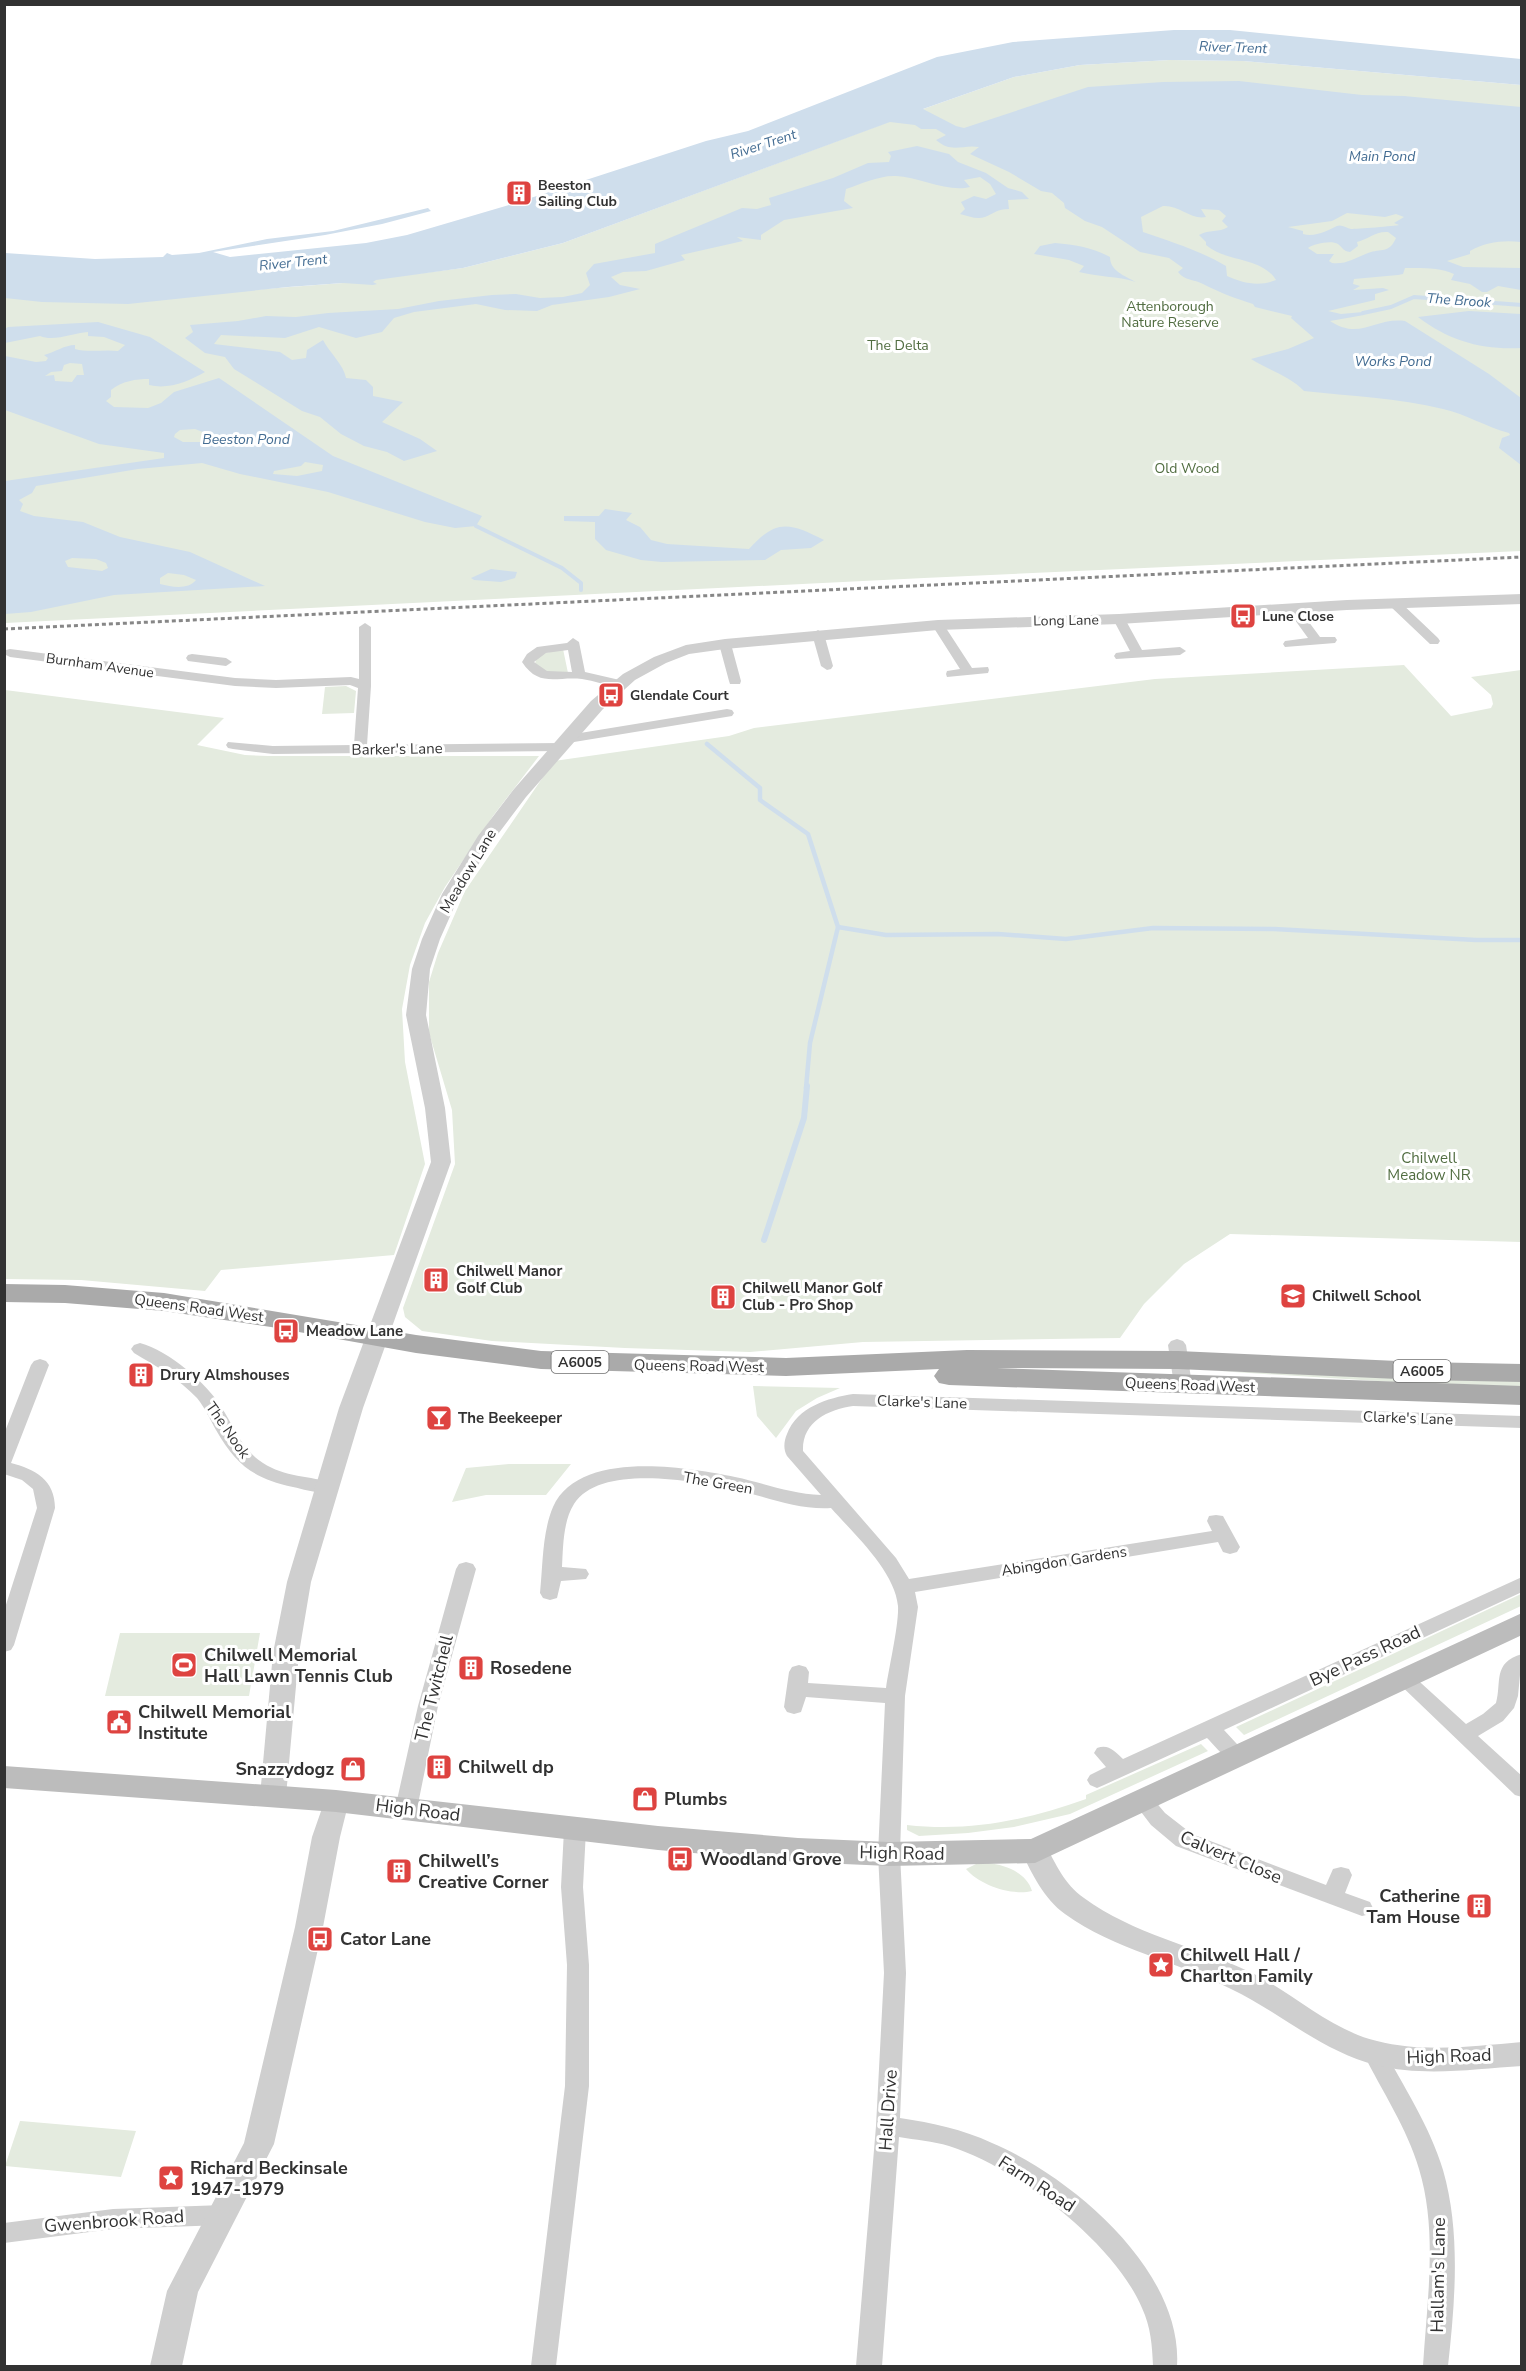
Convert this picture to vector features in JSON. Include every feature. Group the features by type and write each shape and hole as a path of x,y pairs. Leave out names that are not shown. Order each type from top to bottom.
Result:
{"main road":[{"name":"Queens Road West","path":"4,1293 65,1294 164,1302 376,1337 541,1360 786,1367 969,1378 1180,1363 1521,1373"},
{"name":"Queens Road West","path":"1180,1363 1521,1396"},
{"path":"1035,1851 1521,1623"},
{"name":"High Road","path":"4,1776 336,1801 575,1830 798,1850 889,1854 1035,1851"}],"street":[{"name":"Long Lane","path":"619,684 672,654 724,644 818,634 938,625 1119,619 1521,598"},
{"path":"1394,603 1433,641"},
{"path":"1293,609 1316,642"},
{"path":"1119,619 1138,655"},
{"path":"938,625 968,672"},
{"path":"360,749 365,686 365,627"},
{"path":"818,634 827,666"},
{"path":"1289,644 1331,640"},
{"path":"580,675 576,669 574,644 539,651 530,657 528,662 533,670 543,675 580,675 619,684"},
{"path":"724,644 735,681"},
{"path":"1120,656 1180,651"},
{"name":"Burnham Avenue","path":"8,652 191,677 264,684 351,681 365,686"},
{"path":"192,658 226,662"},
{"path":"191,677 208,660"},
{"path":"952,674 983,670"},
{"name":"Meadow Lane","path":"273,1796 286,1653 299,1582 351,1408 441,1162 435,1108 417,1015 421,969 430,939 451,894 487,836 520,793 619,684"},
{"path":"565,743 711,721 727,713"},
{"name":"Barker's Lane","path":"233,745 273,750 565,743"},
{"name":"The Nook","path":"140,1349 177,1372 200,1391 238,1451 254,1466 277,1477 327,1486"},
{"path":"4,1459 40,1365"},
{"name":"Clarke's Lane","path":"889,1854 895,1696 908,1607 904,1587 889,1563 794,1452 793,1445 799,1430 818,1409 840,1401 853,1400 1521,1422"},
{"path":"4,1468 26,1473 35,1478 47,1496 46,1508 4,1645"},
{"name":"The Green","path":"553,1574 561,1514 567,1499 582,1486 598,1479 632,1473 659,1474 718,1480 813,1503 837,1501"},
{"name":"Abingdon Gardens","path":"904,1587 1223,1534"},
{"name":"The Twitchell","path":"406,1809 428,1706 466,1569"},
{"path":"550,1593 553,1574 579,1574"},
{"name":"Bye Pass Road","path":"1097,1780 1521,1584"},
{"path":"1463,1735 1496,1716 1504,1708 1508,1698 1506,1681 1521,1661"},
{"path":"1404,1678 1521,1789"},
{"path":"796,1689 895,1696"},
{"path":"1209,1728 1238,1756"},
{"path":"1104,1753 1120,1769"},
{"name":"Calvert Close","path":"1142,1800 1158,1819 1184,1840 1362,1908"},
{"path":"166,2367 183,2290 252,2160 267,2113 309,1928 326,1837 336,1801"},
{"path":"543,2367 577,2086 578,1965 573,1887 575,1830"},
{"name":"High Road","path":"1035,1851 1050,1882 1079,1910 1122,1931 1240,1980 1336,2037 1374,2053 1416,2059 1521,2054"},
{"name":"Hall Drive","path":"868,2367 888,2126 895,1973 889,1854"},
{"path":"1332,1897 1341,1875"},
{"name":"Hallam's Lane","path":"1374,2053 1430,2167 1438,2197 1441,2249 1436,2367"},
{"name":"Farm Road","path":"888,2126 958,2139 1014,2166 1050,2188 1076,2208 1105,2236 1144,2287 1156,2311 1164,2336 1165,2367"},
{"name":"Gwenbrook Road","path":"4,2233 76,2222 223,2215"}],"green space":[{"name":"Attenborough Nature Reserve","path":"1170,60 1243,61 1521,85 1521,551 5,623 4,297 91,302 343,283 463,268 563,243 1014,77 1080,65"},
{"path":"563,649 568,673 542,672 535,664 537,655"},
{"name":"Chilwell Meadow NR","path":"1404,665 1451,716 1491,708 1493,704 1491,695 1471,677 1521,670 1521,1242 1230,1234 1184,1264 1144,1304 1120,1338 863,1342 750,1352 492,1341 422,1331 405,1317 403,1308 455,1164 452,1110 429,1033 429,982 438,953 465,891 554,761 729,736 754,728 1155,679"},
{"path":"346,686 356,691 354,713 322,714 325,687"},
{"path":"5,690 224,718 197,745 245,755 539,756 493,816 445,887 425,923 410,965 402,1009 405,1062 425,1164 394,1255 221,1270 205,1291 81,1280 5,1279"},
{"path":"1218,1371 1521,1380 1521,1390"},
{"path":"753,1386 840,1388 796,1411 776,1438 757,1416"},
{"path":"509,1464 571,1464 546,1495 486,1495 452,1502 466,1468"},
{"path":"1521,1594 1521,1606 1244,1735 1236,1727"},
{"path":"120,1633 260,1633 249,1696 105,1696"},
{"path":"1201,1744 1208,1751 1070,1814 1014,1827 968,1833 919,1836 907,1830 907,1825 954,1827 998,1823 1042,1813 1086,1799 1086,1795"},
{"path":"988,1863 1015,1871 1026,1879 1032,1891 1015,1892 996,1888 979,1880 966,1869 976,1864"},
{"path":"20,2121 136,2131 121,2177 5,2166"}],"water":[{"path":"1174,30 1230,30 1521,59 1521,85 1243,61 1170,60 1080,65 1014,77 923,109 964,128 1088,87 1163,82 1239,81 1362,95 1404,96 1521,107 1521,242 1488,244 1470,251 1470,254 1447,261 1463,267 1521,268 1521,290 1498,286 1482,292 1470,284 1451,280 1454,274 1442,270 1405,268 1403,274 1354,279 1353,284 1360,286 1353,290 1383,288 1389,290 1375,294 1375,300 1328,311 1341,314 1363,312 1364,315 1330,321 1350,329 1385,322 1405,321 1489,374 1521,398 1521,465 1499,448 1502,438 1510,435 1509,433 1460,414 1409,402 1304,391 1286,377 1251,359 1288,349 1314,338 1291,318 1292,316 1255,307 1253,304 1184,277 1178,272 1183,268 1169,258 1140,252 1102,227 1085,221 1065,208 1064,203 1052,193 1041,191 1009,172 970,154 979,147 947,147 936,140 946,135 936,129 921,129 915,125 890,122 563,243 463,268 376,280 373,282 377,284 373,285 343,283 288,287 128,304 42,302 5,298 5,253 95,259 163,257 167,253 172,255 199,253 267,239 333,231 428,208 431,211 382,224 213,252 230,257 366,243 407,235 509,205 706,141 748,131 937,57 1013,42","holes":["1163,206 1201,217 1206,217 1201,209 1219,210 1226,216 1222,221 1228,227 1199,235 1206,245 1223,254 1262,267 1276,280 1251,283 1227,276 1226,266 1216,260 1143,232 1141,217","1347,213 1385,217 1396,214 1404,217 1394,223 1399,225 1351,229 1339,226 1312,235 1303,234 1303,231 1288,227 1332,221","1388,232 1396,238 1390,246 1342,263 1329,261 1334,254 1317,254 1308,248 1331,242 1350,252 1358,246 1357,242"]},
{"path":"917,146 949,154 958,162 986,173 1008,188 1022,192 1029,199 1008,200 1009,209 976,218 960,214 965,209 961,202 974,196 986,199 996,194 990,184 980,177 964,180 970,187 953,188 905,177 884,177 846,189 844,201 853,208 784,220 761,235 761,240 737,237 743,241 681,255 685,260 646,271 623,272 611,277 620,285 640,289 609,297 552,305 537,311 505,310 476,304 414,312 394,318 382,332 356,338 319,327 285,338 221,335 214,344 280,352 292,360 306,358 307,350 323,340 346,378 366,380 373,387 373,396 403,402 382,422 420,439 437,451 404,461 387,452 364,446 341,434 320,417 302,411 234,369 225,357 205,353 185,338 193,332 190,325 266,316 296,317 398,309 439,301 492,295 516,294 540,298 582,293 590,285 586,273 594,264 655,253 655,244 742,208 757,209 771,205 769,198 833,178 868,163 889,162 891,156 888,152"},
{"path":"1055,243 1083,247 1110,257 1115,269 1136,282 1079,272 1084,266 1069,260 1034,254 1040,246"},
{"name":"Works Pond","path":"1469,311 1521,314 1521,348 1493,347 1466,342 1442,332 1418,317"},
{"name":"Beeston Pond","path":"98,322 150,337 205,372 186,381 164,386 149,385 149,379 124,383 111,390 111,397 106,401 114,407 148,408 161,403 174,392 219,378 333,456 482,516 476,526 455,528 425,522 328,492 240,474 202,463 138,469 36,486 32,493 19,500 23,504 20,511 34,516 83,522 120,537 190,552 265,586 114,595 31,612 5,614 5,481 164,458 164,453 99,444 5,410 5,356 36,362 46,361 48,358 44,355 71,345 75,345 75,349 80,350 118,351 125,345 104,337 88,336 88,332 57,338 40,336 5,343 5,329","holes":["82,364 84,375 77,375 72,382 55,381 54,375 45,376 51,372 62,371 64,365","195,429 208,434 209,442 183,442 174,437 180,430","305,462 323,465 322,471 297,476 273,474 274,471 301,466","72,558 96,559 106,563 108,568 102,571 68,567 65,561","168,573 184,575 196,580 184,586 160,584 160,578"]},
{"path":"605,509 632,513 626,520 640,527 651,540 667,544 749,549 767,532 784,526 801,530 824,540 811,548 781,550 765,560 662,562 641,560 606,550 595,539 595,522 564,521 564,516 599,516"},
{"path":"491,569 517,572 515,578 501,582 471,578"}],"waterway":[{"name":"The Brook","path":"1363,313 1391,307 1414,297 1522,305"},
{"path":"476,526 562,568 581,583 581,590"},
{"path":"707,744 760,788 760,800 808,834 838,927"},
{"path":"806,1088 810,1043 838,927"},
{"path":"838,927 886,935 998,934 1066,939 1153,928 1274,929 1476,940 1522,940"},
{"path":"764,1240 804,1118 807,1086"}],"railway":[{"path":"4,629 1522,557"}],"place":[{"name":"Beeston Sailing Club","path":"519,193"},
{"name":"Lune Close","path":"1243,616"},
{"name":"Glendale Court","path":"611,695"},
{"name":"Chilwell Manor Golf Club","path":"436,1280"},
{"name":"Chilwell School","path":"1293,1296"},
{"name":"Chilwell Manor Golf Club - Pro Shop","path":"723,1297"},
{"name":"Meadow Lane","path":"286,1331"},
{"name":"Drury Almshouses","path":"141,1375"},
{"name":"The Beekeeper","path":"439,1418"},
{"name":"Chilwell Memorial Hall Lawn Tennis Club","path":"184,1665"},
{"name":"Rosedene","path":"471,1668"},
{"name":"Chilwell Memorial Institute","path":"119,1722"},
{"name":"Chilwell dp","path":"439,1767"},
{"name":"Snazzydogz","path":"353,1769"},
{"name":"Plumbs","path":"645,1799"},
{"name":"Woodland Grove","path":"680,1859"},
{"name":"Chilwell’s Creative Corner","path":"399,1871"},
{"name":"Catherine Tam House","path":"1479,1906"},
{"name":"Cator Lane","path":"320,1939"},
{"name":"Chilwell Hall / Charlton Family","path":"1161,1965"},
{"name":"Richard Beckinsale 1947-1979","path":"171,2178"}],"water label":[{"name":"River Trent","path":"1233,47"},
{"name":"River Trent","path":"763,144"},
{"name":"Main Pond","path":"1382,156"},
{"name":"River Trent","path":"293,262"}],"park label":[{"name":"The Delta","path":"898,345"},
{"name":"Old Wood","path":"1187,468"}]}
